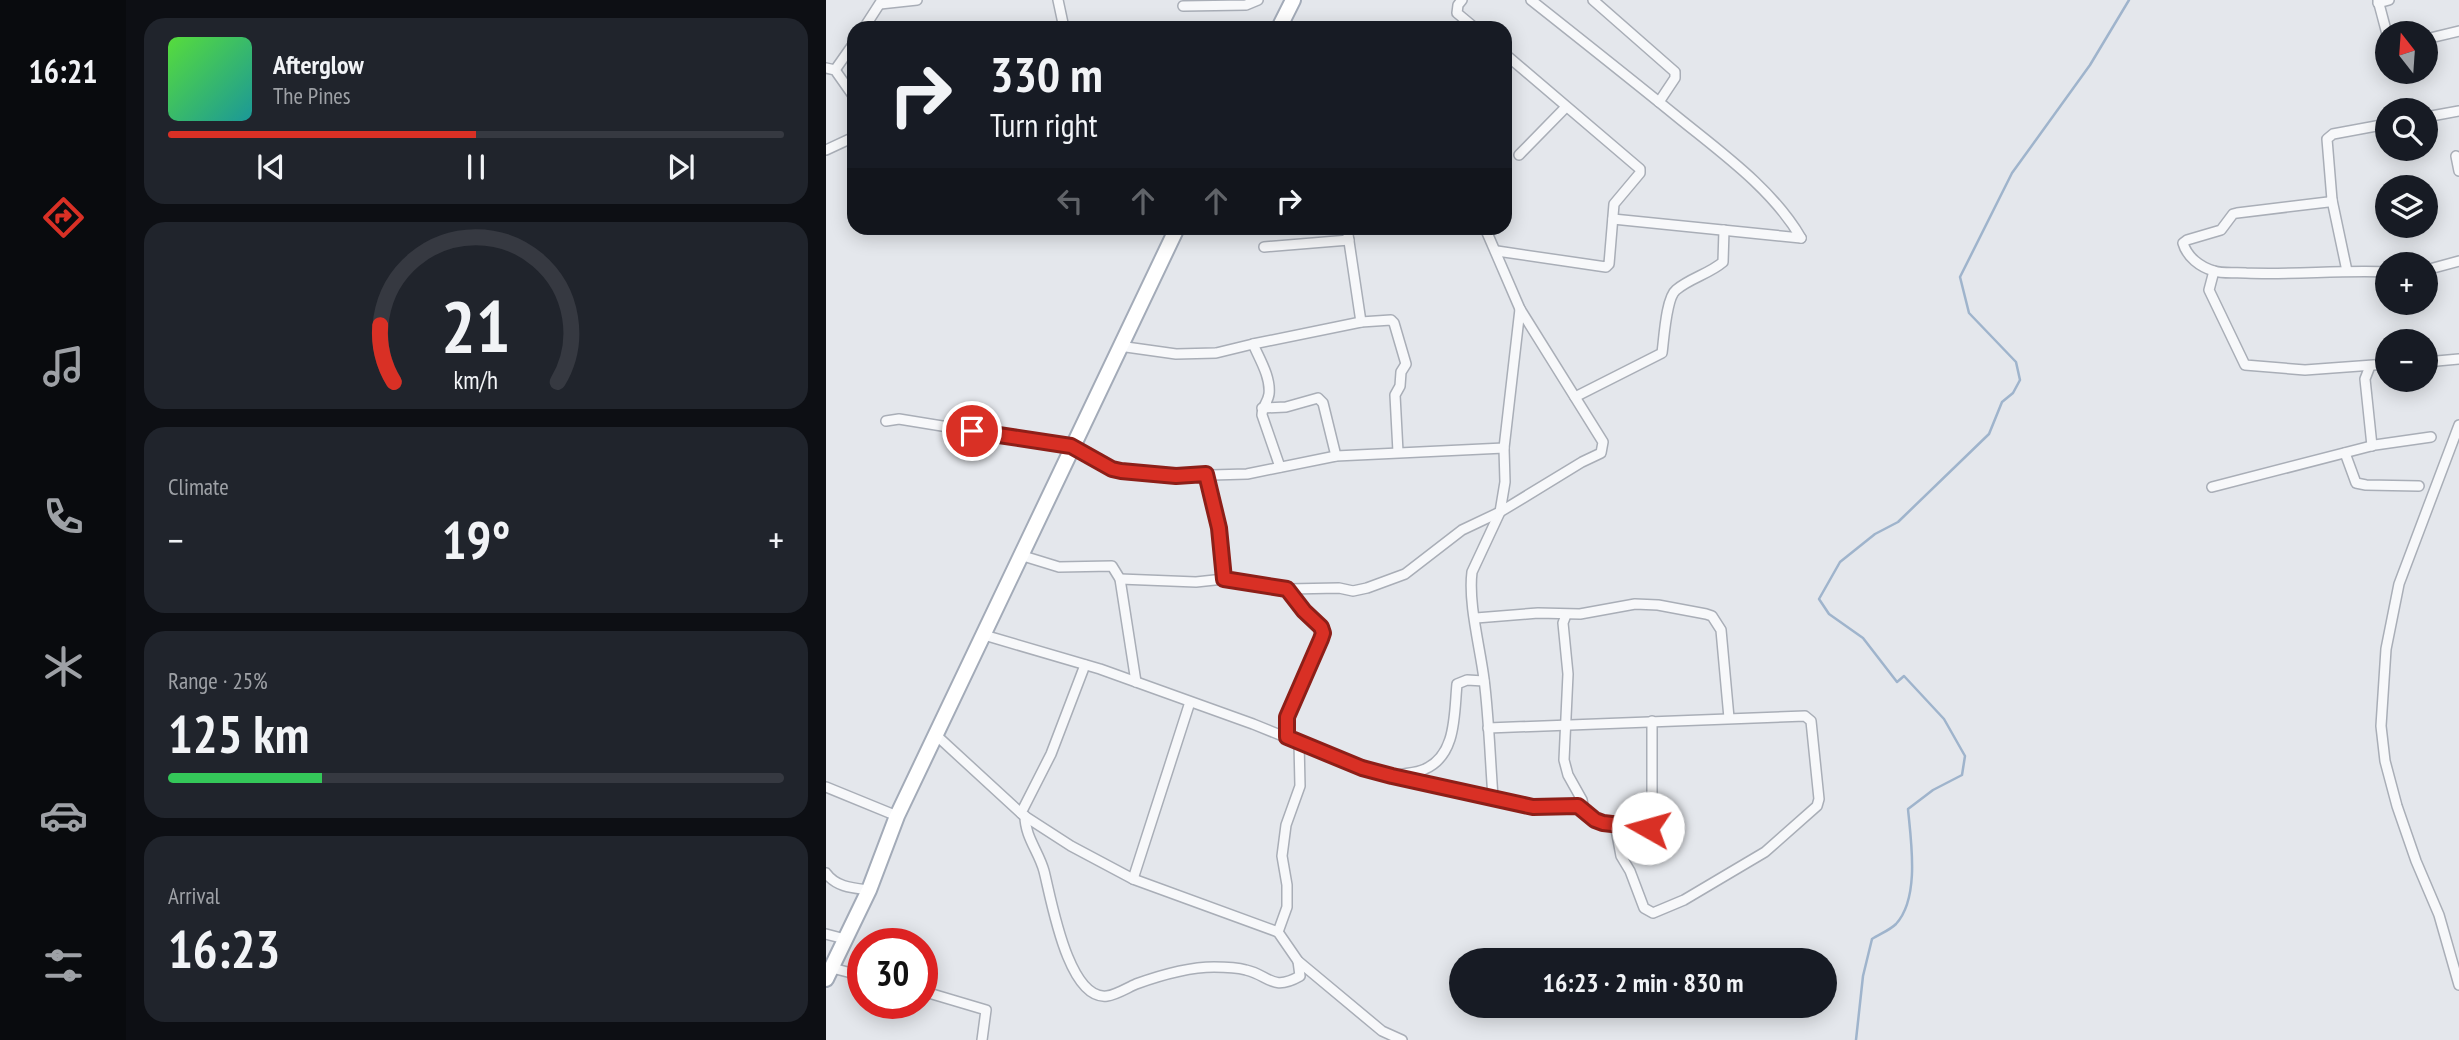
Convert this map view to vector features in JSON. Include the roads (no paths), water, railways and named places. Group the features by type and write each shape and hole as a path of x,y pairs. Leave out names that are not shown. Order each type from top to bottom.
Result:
{"main road":[{"path":"1282,21 1293,0"},
{"path":"829,974 869,890 897,816 1174,235"}],"street":[{"path":"869,21 881,2 917,0"},
{"path":"1058,0 1062,21"},
{"path":"1183,6 1246,5 1258,0"},
{"path":"1462,0 1457,13 1467,21"},
{"path":"1531,0 1705,139 1772,200 1801,238 1613,219"},
{"path":"1593,0 1675,72 1675,78 1659,102"},
{"path":"2383,21 2378,1 2389,0"},
{"path":"2438,36 2459,31"},
{"path":"847,51 831,69 847,88"},
{"path":"1497,251 1606,267 1609,264 1616,199 1639,177 1640,169 1512,60"},
{"path":"1519,155 1566,107"},
{"path":"2438,115 2459,111"},
{"path":"2347,271 2332,200 2327,139 2329,136 2375,126"},
{"path":"826,150 847,140"},
{"path":"2456,156 2459,172"},
{"path":"2332,200 2233,214 2221,230 2183,243 2189,257 2214,271 2281,275 2375,272"},
{"path":"1575,397 1662,353 1670,300 1674,291 1723,262 1724,230"},
{"path":"1348,235 1362,322"},
{"path":"1120,579 1196,582 1224,579 1287,589 1339,588 1353,591 1405,574 1462,530 1500,512 1601,453 1603,442 1520,309 1489,235"},
{"path":"1264,247 1349,240"},
{"path":"2438,267 2459,261"},
{"path":"2214,271 2209,290 2245,365 2305,370 2375,366"},
{"path":"1493,797 1485,681 1471,594 1472,572 1500,512 1505,481 1504,448 1520,309"},
{"path":"1119,346 1176,354 1216,353 1386,319 1394,323 1406,364 1395,395 1398,452"},
{"path":"1253,344 1269,388 1269,398 1262,408 1262,415 1280,467"},
{"path":"2438,361 2459,359"},
{"path":"2370,366 2365,379 2372,446"},
{"path":"1262,408 1286,407 1318,398 1323,403 1336,456"},
{"path":"886,421 899,419 1071,446 1112,469 1176,476 1247,474 1336,456 1504,448"},
{"path":"2459,425 2399,584 2386,649 2381,726 2385,761 2397,806 2413,854 2440,915 2459,985"},
{"path":"2212,486 2372,446 2431,437"},
{"path":"2345,453 2356,483 2419,486"},
{"path":"1206,474 1219,528 1224,579"},
{"path":"1020,555 1059,567 1112,566 1120,579 1136,682"},
{"path":"1287,589 1321,627 1323,633 1287,717 1287,737"},
{"path":"1476,618 1538,613 1566,615 1635,604 1658,605 1712,616 1721,630 1730,718"},
{"path":"1566,615 1563,623 1568,674 1564,760 1567,775 1582,800 1584,810"},
{"path":"984,635 1136,682 1287,737 1362,768 1533,807 1578,806 1595,820 1648,828 1651,827 1652,721"},
{"path":"1085,665 1051,754 1023,815 1025,828 1044,869 1051,909 1079,982 1093,994 1107,996 1149,980 1199,967 1224,967 1248,970 1272,983 1300,976 1298,961"},
{"path":"1392,776 1425,769 1440,758 1452,733 1457,684 1467,680 1485,681"},
{"path":"1133,879 1190,702"},
{"path":"1271,731 1287,717"},
{"path":"1488,728 1566,727 1730,718 1808,717 1811,721 1819,799 1817,806 1765,852 1684,900 1653,913 1644,908 1630,872 1620,856 1615,824"},
{"path":"936,735 1023,815 1071,846 1133,879 1278,932 1298,961 1382,1031 1402,1040"},
{"path":"1278,932 1287,907 1287,884 1282,856 1286,825 1300,786 1299,742"},
{"path":"826,787 897,816"},
{"path":"826,873 832,881 844,886 869,890"},
{"path":"826,934 845,939"},
{"path":"829,974 847,975"},
{"path":"938,996 986,1010 982,1040"}],"waterway":[{"path":"1856,1040 1863,976 1872,939 1896,924 1904,913 1908,900 1912,869 1908,809 1933,790 1962,775 1965,756 1944,719 1904,676 1897,682 1863,638 1829,614 1819,599 1840,562 1875,534 1898,522 1989,434 2002,402 2013,393 2020,380 2016,362 1969,313 1960,277 2012,173 2090,65 2129,0"}]}
